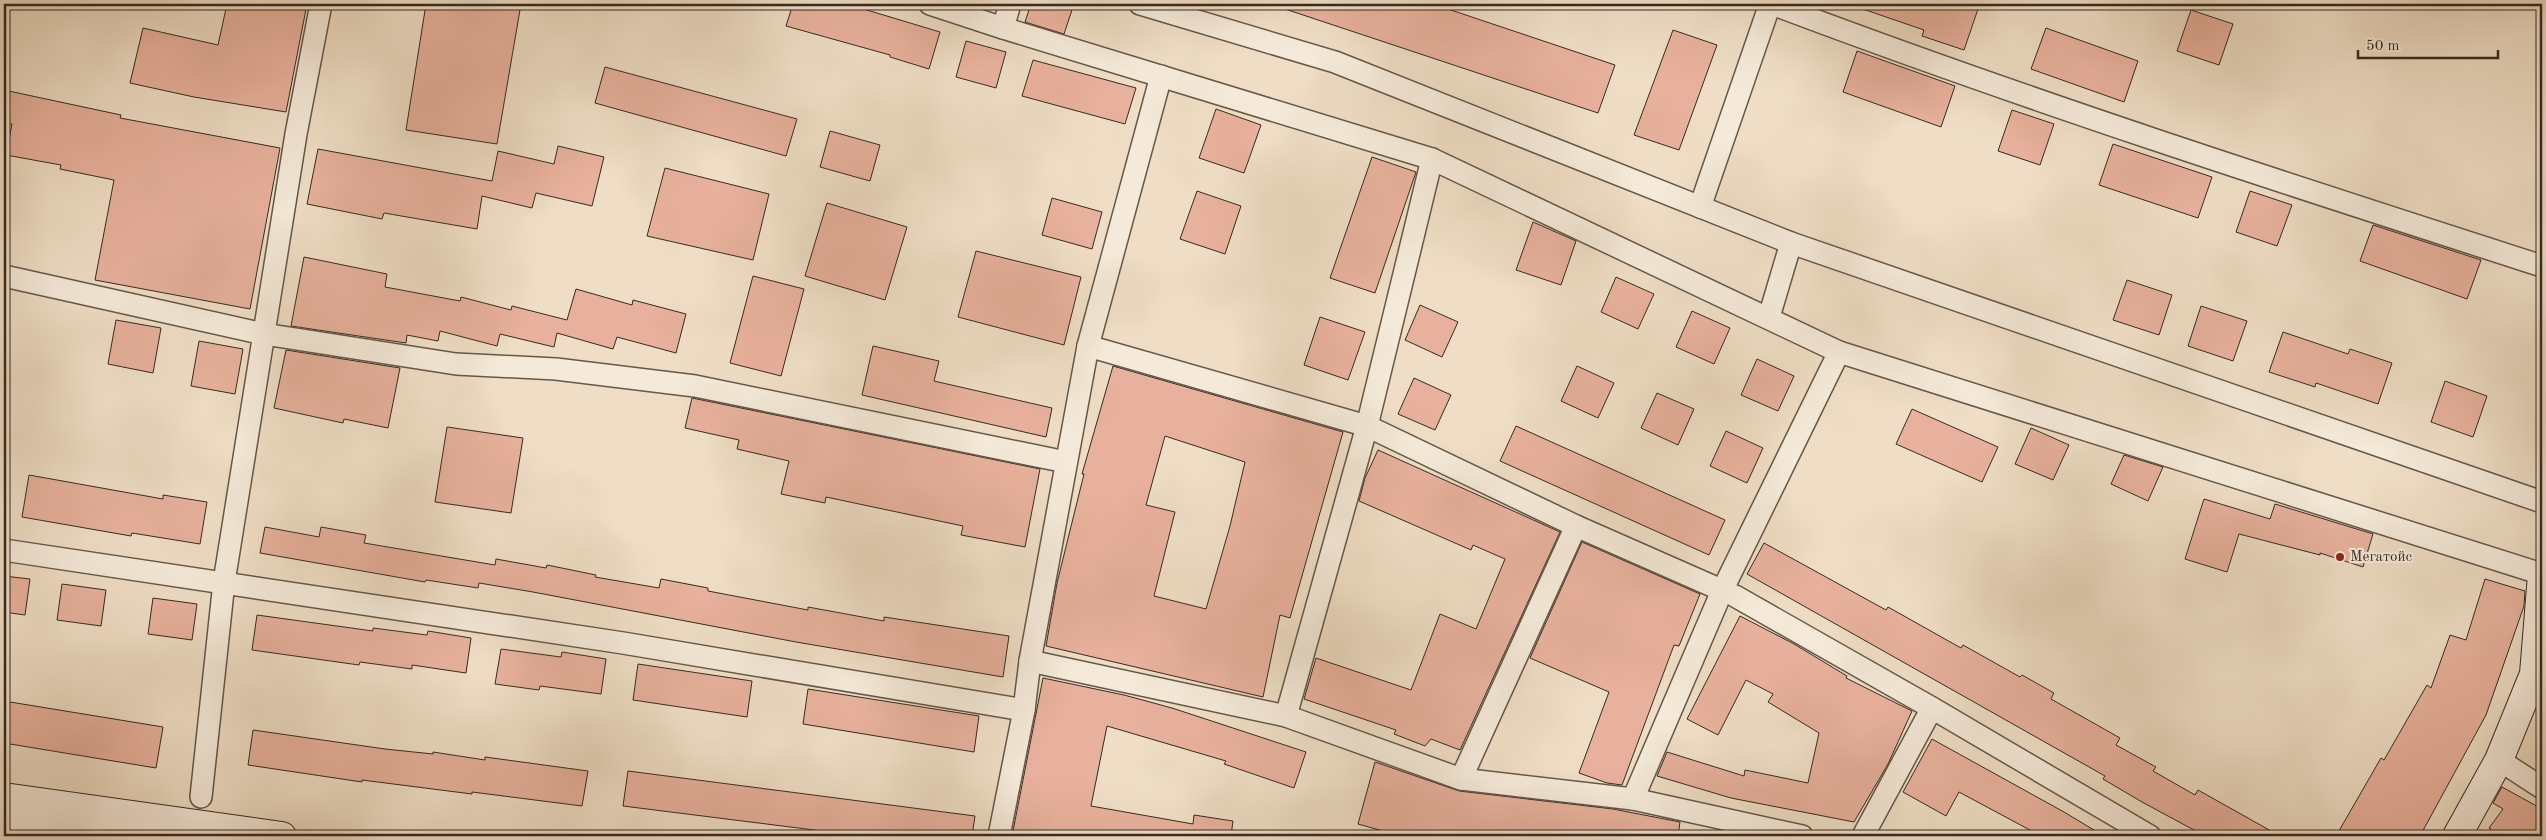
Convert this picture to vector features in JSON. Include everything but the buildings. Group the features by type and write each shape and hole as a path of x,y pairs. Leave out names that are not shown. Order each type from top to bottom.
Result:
{"main road":[{"path":"2457,836 2499,760 2534,674 2542,574"},
{"path":"4,797 282,836"},
{"path":"4,817 128,836"}],"street":[{"path":"201,796 224,582 296,134 321,4"},
{"path":"930,4 1432,159 1839,352 2542,574"},
{"path":"1003,28 1010,4"},
{"path":"1140,4 1335,62 1791,243 2542,502"},
{"path":"1700,207 1771,4 2232,166 2542,266"},
{"path":"1000,836 1088,346 1161,76"},
{"path":"1286,716 1367,426 1432,159"},
{"path":"1769,318 1791,243"},
{"path":"4,276 264,334 456,364 556,369 695,386 1066,462"},
{"path":"1088,346 1367,426 1576,526 1722,591 1932,708 2150,836"},
{"path":"1633,799 1722,591 1839,352"},
{"path":"1461,779 1576,526"},
{"path":"4,550 623,643 1024,710"},
{"path":"1030,661 1286,716 1461,779 1633,799 1802,836"},
{"path":"1863,836 1932,708"},
{"path":"2499,760 2542,788"}],"place":[{"name":"Мегатойс","path":"2340,557"}]}
